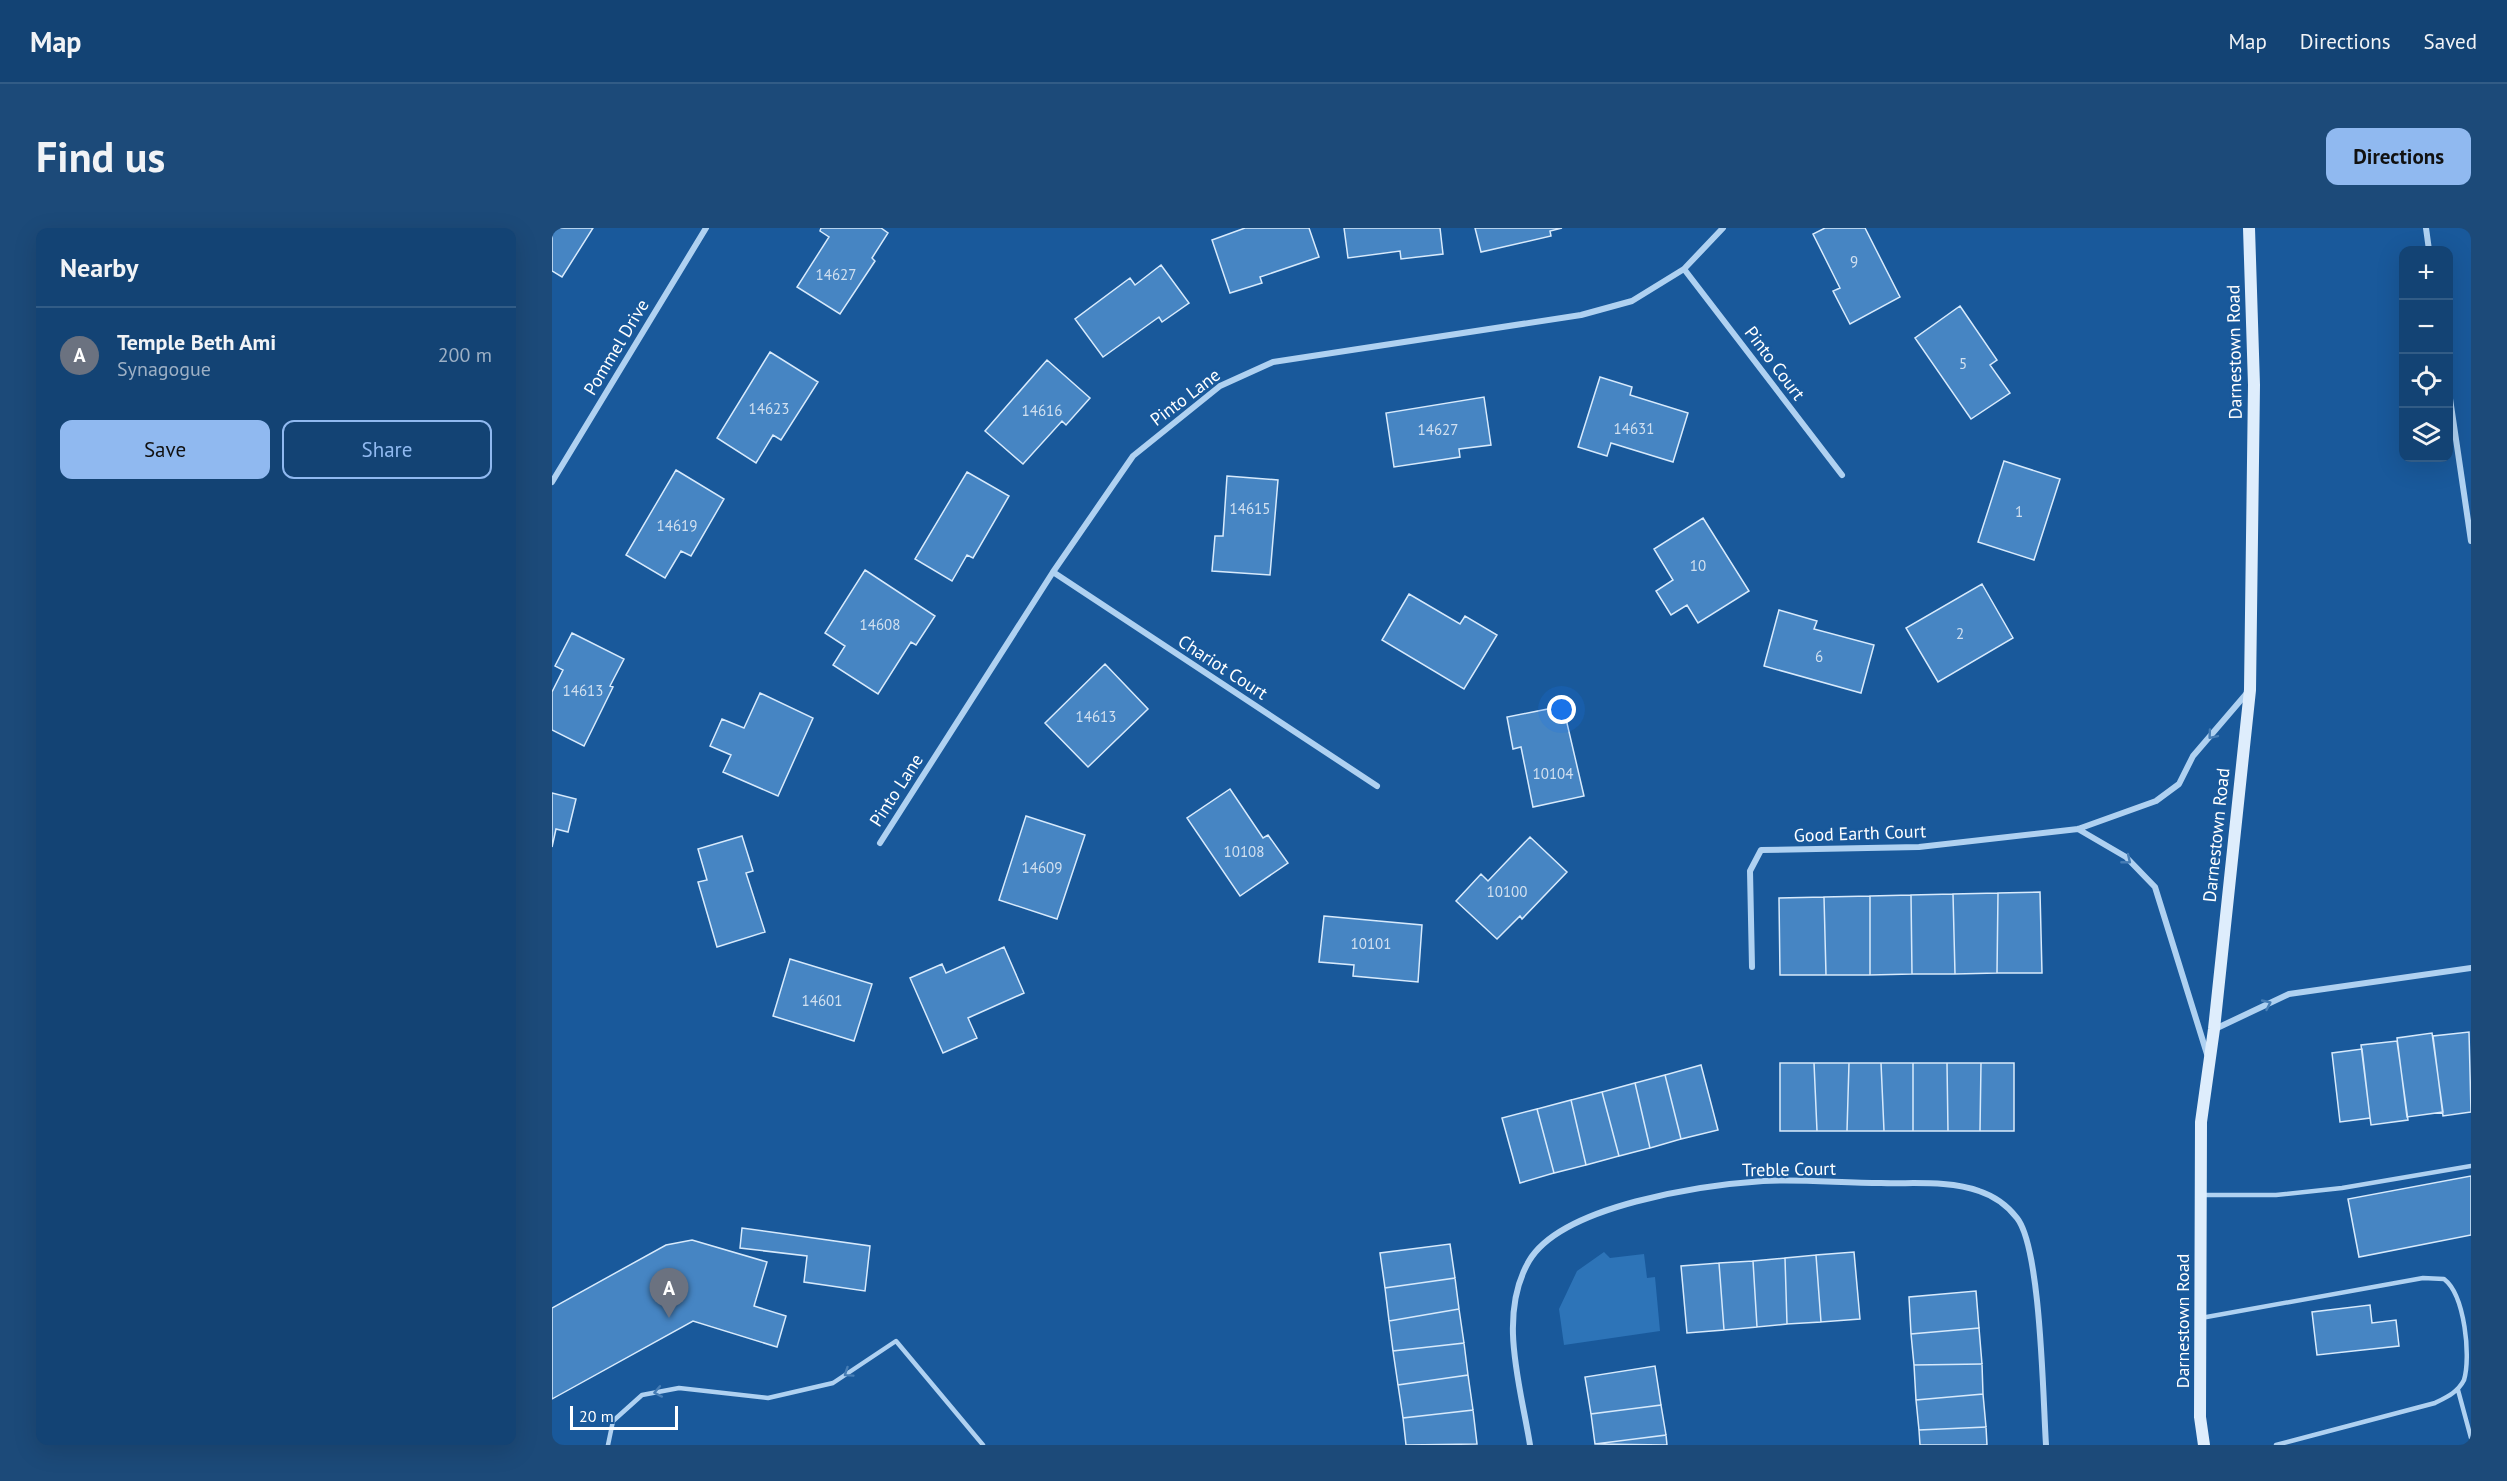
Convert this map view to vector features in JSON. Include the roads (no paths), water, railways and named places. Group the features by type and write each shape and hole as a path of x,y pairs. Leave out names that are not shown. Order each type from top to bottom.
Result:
{"main road":[{"name":"Darnestown Road","path":"2204,1445 2200,1417 2201,1122 2214,1029 2250,690 2254,385 2249,228"}],"street":[{"name":"Pommel Drive","path":"552,482 706,228"},
{"name":"Pinto Lane","path":"880,843 1053,572 1133,456 1220,386 1273,362 1581,315 1632,301 1684,269 1723,228"},
{"path":"2426,228 2428,246"},
{"name":"Pinto Court","path":"1684,269 1842,475"},
{"path":"2451,408 2471,541"},
{"name":"Chariot Court","path":"1053,572 1377,786"},
{"name":"Good Earth Court","path":"1752,967 1750,871 1761,850 1919,847 2078,829 2156,801 2179,784 2193,756 2250,690"},
{"path":"2078,829 2126,857 2155,886 2210,1061"},
{"path":"2214,1029 2289,994 2471,968"},
{"name":"Treble Court","path":"1530,1445 1512,1316 1517,1287 1529,1260 1546,1240 1598,1213 1658,1196 1764,1181 1943,1185 1977,1190 1999,1200 2018,1219 2028,1241 2033,1270 2046,1445"}],"lane":[{"path":"2201,1195 2276,1195 2331,1190 2471,1166"},
{"path":"2200,1318 2423,1278 2444,1279 2456,1290 2461,1304 2470,1359 2465,1378 2458,1390 2435,1403 2306,1442 2276,1445"},
{"path":"608,1445 613,1421 642,1395 679,1388 768,1398 833,1383 896,1341 983,1445"},
{"path":"2458,1390 2471,1438"}],"place":[{"name":"Temple Beth Ami","path":"669,1318"}]}
